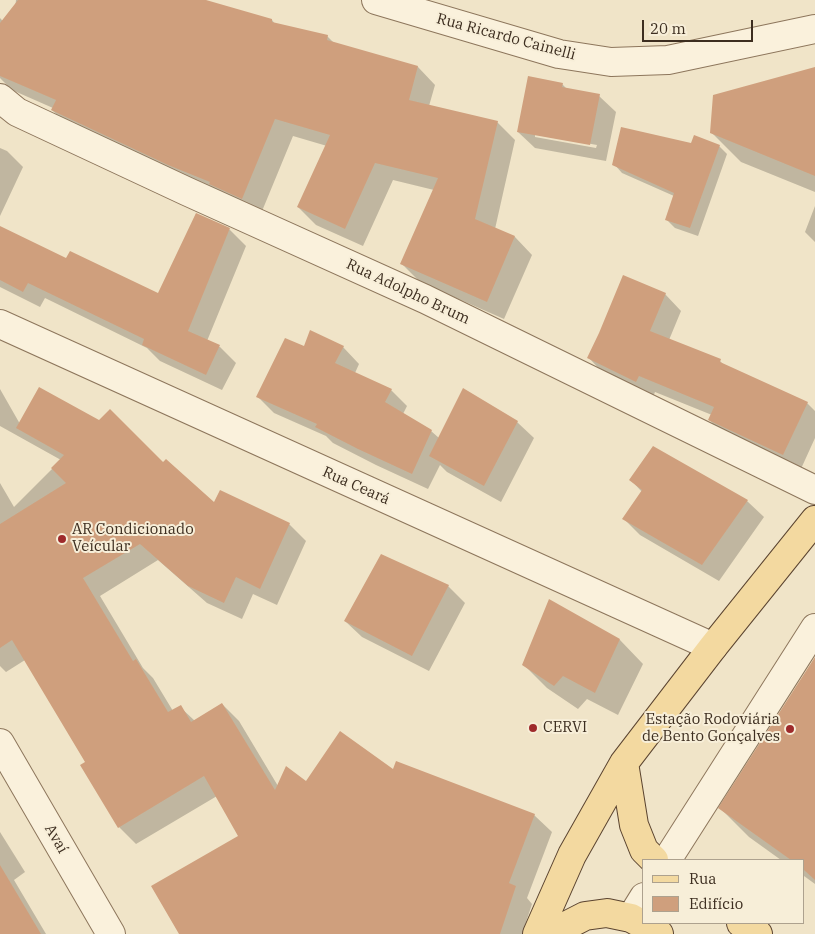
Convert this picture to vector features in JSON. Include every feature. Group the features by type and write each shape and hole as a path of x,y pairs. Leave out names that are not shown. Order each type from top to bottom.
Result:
{"main road":[{"path":"537,934 572,855 624,762 815,520"},
{"path":"624,762 634,825 644,850 653,859"},
{"path":"550,934 585,916 637,908"},
{"path":"651,924 659,934"},
{"path":"743,924 758,934"}],"street":[{"name":"Rua Ricardo Cainelli","path":"376,0 559,54 611,62 668,60 815,29"},
{"name":"Rua Adolpho Brum","path":"0,98 17,112 186,192 425,299 815,490"},
{"name":"Rua Ceará","path":"0,324 713,647"},
{"path":"668,859 815,628"},
{"name":"Avaí","path":"0,743 111,934"}],"building":[{"path":"18,0 206,0 272,19 272,22 328,35 327,40 418,66 409,100 498,121 475,219 515,236 487,302 400,264 438,178 375,163 345,229 297,207 330,135 275,119 242,199 209,184 210,182 168,165 51,110 56,100 0,76 0,23"},
{"path":"815,67 815,176 710,133 713,95"},
{"path":"528,76 563,83 562,87 600,94 590,145 517,132"},
{"path":"621,127 691,143 694,135 720,145 690,228 665,220 674,193 612,165"},
{"path":"196,213 230,228 188,331 220,345 206,375 142,345 144,339 28,283 23,292 0,280 0,226 66,258 70,251 158,293"},
{"path":"623,275 666,293 650,331 721,359 720,362 808,402 783,455 708,420 714,407 639,376 636,382 587,358"},
{"path":"310,330 344,346 335,363 392,389 385,402 432,430 412,474 315,427 317,424 256,397 285,338 304,346"},
{"path":"39,387 99,420 110,409 163,462 166,459 214,502 220,490 290,523 260,589 236,577 224,603 188,586 140,544 83,578 133,661 136,659 168,712 181,705 191,722 222,703 275,790 286,766 306,781 340,731 393,769 396,761 535,814 509,883 516,886 500,934 179,934 151,886 238,836 204,776 118,828 80,765 85,762 12,640 0,648 0,524 66,483 51,468 64,455 16,428"},
{"path":"463,388 518,421 484,486 429,456"},
{"path":"653,446 748,500 702,565 622,519 642,490 629,480"},
{"path":"381,554 449,585 412,656 344,621"},
{"path":"549,599 620,639 595,693 563,676 554,686 522,665"},
{"name":"Estação Rodoviária de Bento Gonçalves","path":"815,657 815,880 805,871 805,859 790,859 718,808"},
{"path":"0,865 41,934 0,934"}],"place":[{"name":"AR Condicionado Veícular","path":"62,539"},
{"name":"CERVI","path":"533,728"},
{"name":"Estação Rodoviária de Bento Gonçalves","path":"790,729"}]}
